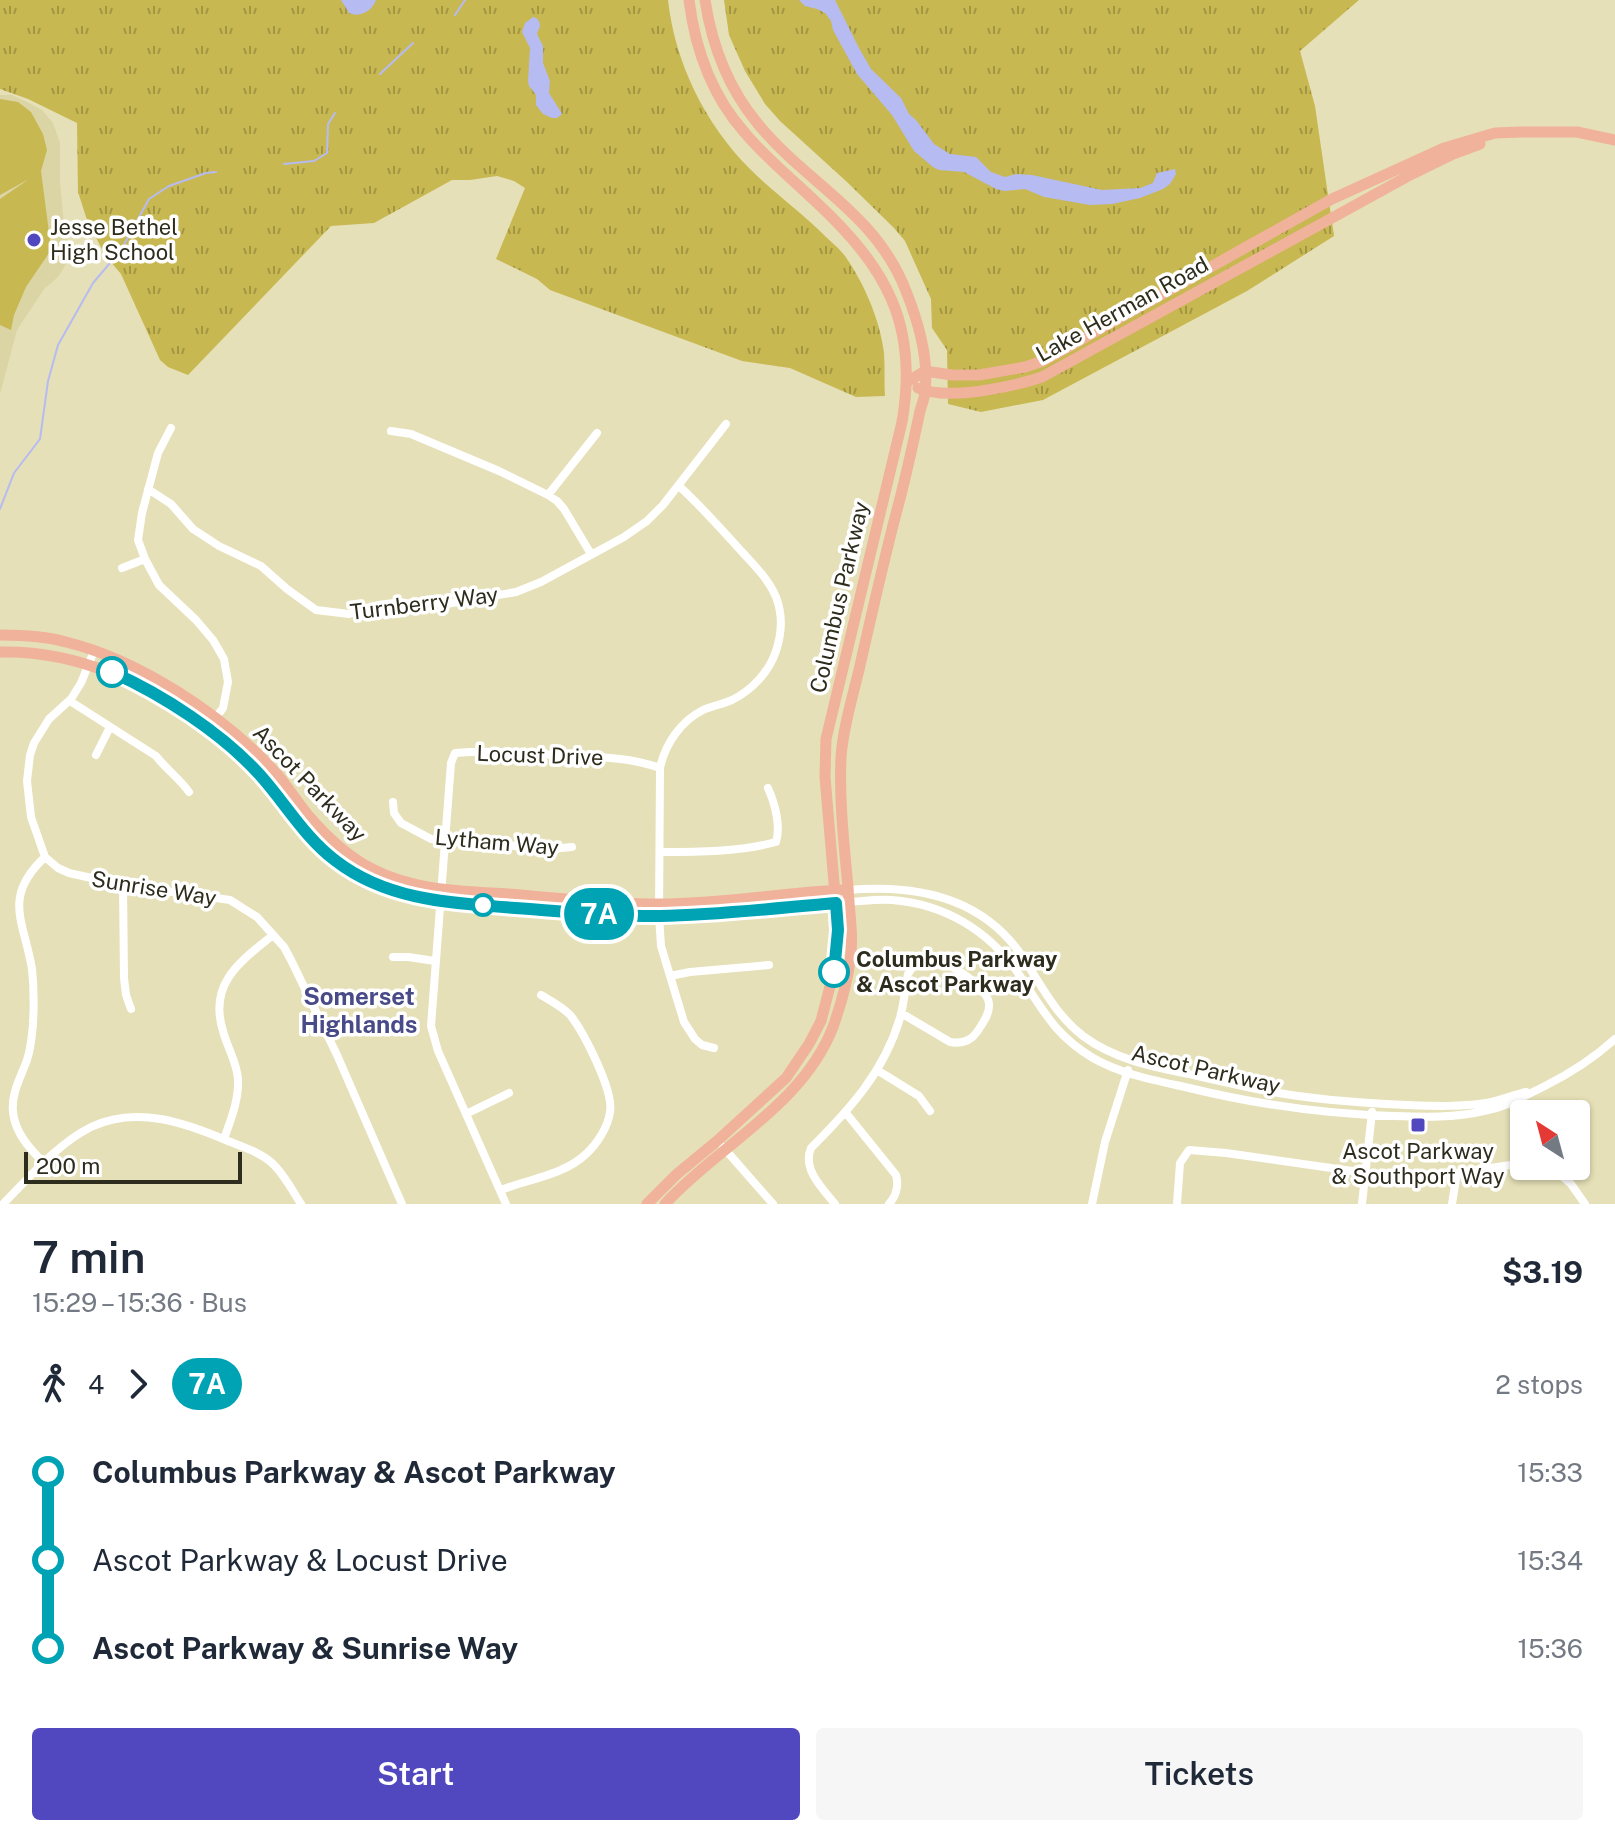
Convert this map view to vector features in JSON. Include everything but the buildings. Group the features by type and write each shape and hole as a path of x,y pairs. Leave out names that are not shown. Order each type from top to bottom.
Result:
{"main road":[{"name":"Columbus Parkway","path":"665,1204 787,1096 821,1053 845,989 852,937 825,777 826,739 902,422 907,382 904,340 882,279 855,240 743,132 718,95 697,46 689,0"},
{"name":"Columbus Parkway","path":"705,0 711,35 728,79 758,124 864,223 889,256 901,277 917,321 923,352 925,391 915,442 843,741 844,894"},
{"name":"Lake Herman Road","path":"907,382 925,391 965,392 990,390 1042,377 1412,174 1453,154 1521,132"},
{"name":"Lake Herman Road","path":"925,371 979,375 1043,361 1343,194 1444,148 1495,133 1577,132 1615,140"},
{"path":"907,382 925,371"},
{"name":"Ascot Parkway","path":"0,635 65,641 130,666 154,679 193,702 257,753 323,832 357,861 441,895"},
{"name":"Ascot Parkway","path":"0,652 45,654 88,664 129,680 176,707 258,773 313,840 337,862 366,880 409,896 441,895 609,915 844,894"},
{"name":"Ascot Parkway","path":"659,910 836,903 844,894"},
{"path":"647,1204 786,1078 809,1044 821,1021 836,963 836,903"}],"street":[{"name":"Turnberry Way","path":"148,489 171,504 193,529 219,546 261,566 316,610 349,614 394,603 446,604 516,592 541,582 624,537 663,505 726,424"},
{"path":"171,428 158,453 138,540 159,585 196,620 224,659 228,682 223,708 207,729"},
{"path":"391,431 411,434 548,495 564,509 591,554"},
{"path":"548,495 597,433"},
{"path":"679,486 698,503 772,588 782,627 773,660 764,675 733,700 702,710 686,722 667,747 660,768 661,946 684,1022 702,1045 714,1048"},
{"path":"122,568 145,559"},
{"path":"44,1163 19,1133 12,1103 32,1042 34,1007 31,967 18,904 29,873 45,857 31,817 27,769 42,729 70,701 94,651"},
{"path":"70,701 156,756 189,792"},
{"path":"96,755 110,727"},
{"name":"Locust Drive","path":"506,1204 438,1051 431,1026 451,763 455,753 500,752 615,758 660,768"},
{"path":"660,852 698,852 764,846 776,842 776,811 768,788"},
{"name":"Lytham Way","path":"393,802 394,813 401,823 431,839 550,849 572,847"},
{"name":"Sunrise Way","path":"45,857 69,873 123,885 230,900 257,917 284,947 291,960 402,1204"},
{"path":"123,885 124,978 131,1009"},
{"name":"Ascot Parkway","path":"844,894 876,887 918,891 952,900 981,916 1013,944 1053,1005 1071,1026 1097,1045 1130,1060 1269,1092 1373,1103 1445,1106 1487,1103 1542,1087"},
{"name":"Ascot Parkway","path":"844,894 914,903 952,915 975,928 998,948 1042,1012 1062,1035 1094,1058 1126,1073 1233,1099 1372,1116 1433,1117 1484,1111 1513,1103 1573,1072 1615,1039"},
{"path":"224,1139 236,1106 238,1078 221,1024 219,1009 224,987 237,965 273,935"},
{"path":"393,957 435,961"},
{"path":"835,1204 817,1181 807,1158 811,1148 846,1113 877,1070 901,1013 908,974 925,959 940,961 974,983 988,997 988,1013 974,1036 958,1044 901,1013"},
{"path":"670,976 769,965"},
{"path":"501,1190 567,1167 585,1155 604,1131 611,1111 608,1090 581,1031 569,1014 541,995"},
{"path":"1092,1204 1105,1142 1130,1060"},
{"path":"877,1070 919,1096 930,1111"},
{"path":"466,1114 509,1093"},
{"path":"1362,1204 1373,1103"},
{"path":"846,1113 896,1175 897,1189 889,1204"},
{"path":"3,1204 80,1133 108,1120 139,1117 158,1117 183,1123 255,1152 272,1163 301,1204"},
{"path":"717,1141 773,1204"},
{"path":"1177,1204 1180,1163 1189,1150 1366,1173"},
{"path":"1452,1204 1457,1173 1510,1165"},
{"path":"1566,1180 1585,1204"}],"shaded area":[{"name":"Jesse Bethel High School","path":"0,95 12,95 29,103 42,110 53,123 60,143 60,182 70,258 58,277 44,289 17,330 0,394"}],"green space":[{"path":"0,0 668,0 677,47 685,69 719,132 750,169 840,250 859,278 882,340 885,396 856,397 790,368 742,361 550,290 537,279 496,259 525,188 497,176 452,180 374,223 331,226 188,375 168,367 160,360 121,274 105,255 87,220 78,192 77,123 0,89"},
{"path":"724,0 1359,0 1300,51 1315,106 1334,236 1247,291 1043,400 981,412 948,404 947,350 932,328 931,299 905,241 765,104 745,71 729,35"},
{"name":"Jesse Bethel High School","path":"0,99 18,102 31,112 43,134 47,150 41,171 49,253 26,287 11,330 0,325 0,199 29,179 0,195"}],"water":[{"path":"341,0 376,0 369,10 357,15 349,13"},
{"path":"799,0 835,0 871,69 901,98 909,114 934,144 950,154 976,157 991,172 1005,177 1032,175 1102,190 1140,188 1153,183 1157,173 1175,169 1176,174 1163,189 1140,198 1090,205 1044,197 1025,189 1004,191 964,172 939,170 914,151 892,115 857,74 825,13 805,6"},
{"path":"533,17 540,24 537,34 543,46 543,63 550,81 549,93 562,114 557,118 543,114 529,86 530,48 522,32 525,23"}],"waterway":[{"path":"455,15 465,0"},
{"path":"380,74 413,43"},
{"path":"284,164 314,161 327,153 328,124 335,113"},
{"path":"0,509 14,473 40,439 48,381 58,345 93,283 121,250 149,199 169,186 216,172"}],"bus line":[{"name":"7A","path":"112,672 183,711 236,752 258,773 326,853 351,872 380,886 440,902 609,915 659,916 836,903 838,930 834,972"}],"place":[{"name":"Jesse Bethel High School","path":"34,240"},
{"name":"Columbus Parkway & Ascot Parkway","path":"834,972"},
{"name":"Ascot Parkway & Southport Way","path":"1418,1125"}],"district":[{"name":"Somerset Highlands","path":"359,1011"}]}
